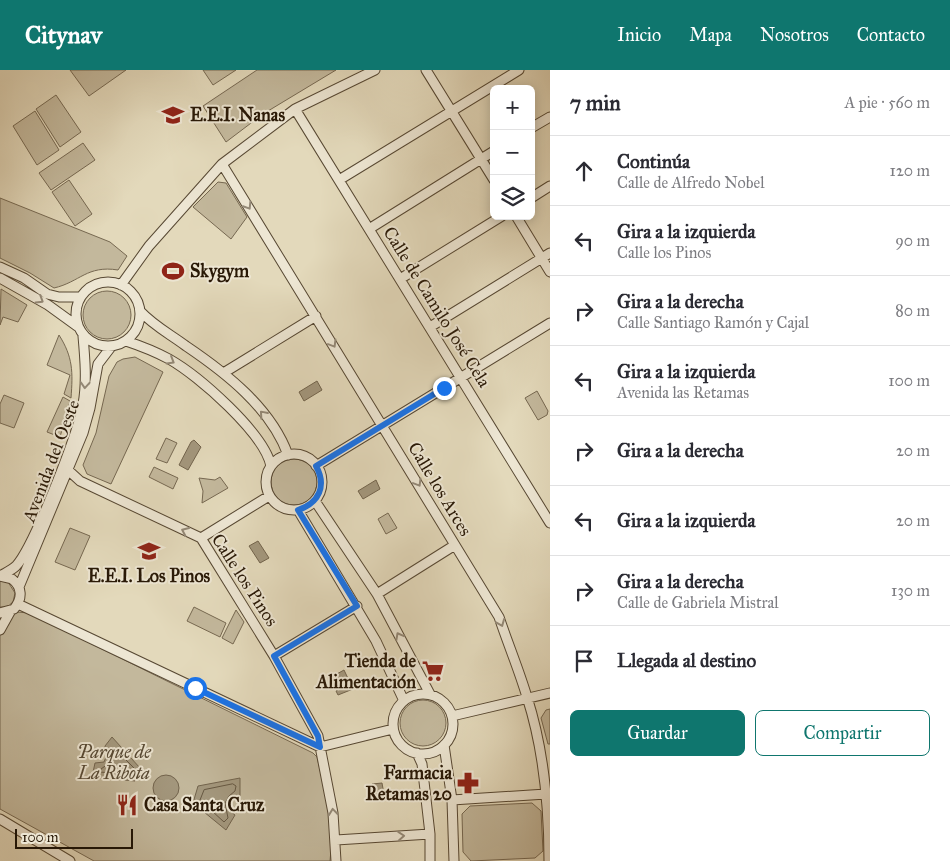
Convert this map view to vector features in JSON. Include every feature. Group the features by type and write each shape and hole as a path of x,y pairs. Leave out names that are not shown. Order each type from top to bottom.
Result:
{"street":[{"path":"121,285 149,246 222,164 295,109 375,70"},
{"path":"426,70 491,175"},
{"path":"339,180 518,70"},
{"name":"Calle de Camilo José Cela","path":"295,109 550,523"},
{"path":"535,126 550,117"},
{"path":"369,229 490,153"},
{"name":"Calle los Arces","path":"222,164 499,617 528,698 540,749 546,794 549,861"},
{"path":"535,195 550,186"},
{"path":"400,279 496,220"},
{"path":"518,220 550,272"},
{"path":"430,327 550,253"},
{"path":"0,267 24,278 47,294 59,297 80,297"},
{"path":"0,278 41,301 77,326 91,342 111,347 126,341 137,328 140,311 137,300 130,291 121,285 103,282 94,285 80,297 76,306 77,326"},
{"path":"140,311 151,323 225,372 267,418 288,455"},
{"path":"225,372 316,316"},
{"path":"316,466 550,323"},
{"name":"Avenida del Oeste","path":"0,576 16,567 26,550 77,430 84,405 84,336"},
{"path":"126,341 170,359 209,388 249,428 269,457 271,466"},
{"name":"Avenida del Oeste","path":"18,604 20,598 19,587 68,470 90,408 98,364 111,347"},
{"path":"288,455 299,455 309,459 316,466 322,484 315,501 298,510 284,509 269,496 266,481 271,466 278,459 288,455"},
{"name":"Calle los Pinos","path":"68,470 80,481 201,538 274,656 318,736 330,791 336,840 336,861"},
{"path":"201,538 269,496"},
{"path":"315,501 377,594 430,694"},
{"path":"298,510 357,606 376,641 404,701"},
{"path":"377,594 455,545"},
{"path":"0,576 12,579 19,587"},
{"path":"0,630 5,613 18,604 320,747 394,729"},
{"path":"274,656 357,606"},
{"path":"452,716 550,693"},
{"path":"421,694 430,694 444,702 452,716 452,732 444,745 436,751 417,753 402,745 394,729 394,718 397,709 404,701 421,694"},
{"path":"444,745 452,800 454,861"},
{"path":"417,753 422,764 430,834 430,861"},
{"path":"452,800 546,794"},
{"path":"0,819 64,859"},
{"path":"336,840 430,834"}],"green space":[{"path":"70,70 126,70 89,96"},
{"path":"203,70 236,70 213,85"},
{"path":"257,70 336,70 263,114 226,142 203,106"},
{"path":"56,95 81,132 60,147 36,109"},
{"path":"35,111 59,150 37,165 13,126"},
{"path":"83,143 95,160 51,190 39,173"},
{"path":"69,180 92,214 75,226 52,192"},
{"path":"218,182 226,183 247,217 231,239 193,207"},
{"path":"0,198 110,242 127,256 118,270 107,269 91,272 54,288 0,258"},
{"path":"1,289 27,305 18,322 3,317 0,325"},
{"path":"102,291 112,291 121,295 127,301 131,315 127,329 121,335 112,339 102,339 93,335 87,329 83,320 83,310 87,301 93,295"},
{"path":"59,335 67,350 71,365 71,398 64,394 70,375 47,365"},
{"path":"135,357 163,372 111,484 87,474 83,465 96,433 109,376 117,362"},
{"path":"537,391 548,411 547,415 538,420 525,398"},
{"path":"4,395 24,403 14,428 0,423 0,404"},
{"path":"63,397 70,401 60,437 47,432"},
{"path":"166,438 177,443 167,463 156,459"},
{"path":"294,459 307,463 313,469 317,482 313,495 307,501 294,505 281,501 275,495 271,482 275,469 281,463"},
{"path":"154,467 178,478 173,489 149,477"},
{"path":"220,477 228,488 202,503 203,491 199,478 215,480"},
{"path":"388,513 397,528 386,534 378,519"},
{"path":"70,528 90,536 75,570 55,562"},
{"path":"0,581 8,582 15,593 13,602 7,607 0,607"},
{"path":"194,607 226,623 220,637 187,621"},
{"path":"236,610 244,622 233,644 222,638"},
{"name":"Parque de La Ribota","path":"17,612 29,613 313,753 317,757 328,809 331,835 330,861 94,861 0,809 0,634 9,617"},
{"path":"419,700 427,700 436,704 442,710 446,723 442,736 436,742 427,746 419,746 410,742 404,736 400,727 400,719 404,710 410,704"},
{"path":"550,709 550,744 548,744 541,718 546,710"},
{"path":"532,803 541,811 543,851 535,858 471,861 463,852 462,814 470,806"}],"water":[{"path":"317,381 322,390 304,401 299,392"},
{"path":"194,440 201,447 188,470 179,465 191,442"},
{"path":"376,480 380,489 363,499 358,491"},
{"path":"258,541 269,558 260,563 249,546"},
{"path":"344,670 353,689 338,695 336,691 339,689 336,684 338,682 335,675"},
{"path":"112,737 140,768 135,781 92,777 95,763 104,762 106,757 105,746"},
{"path":"166,775 175,779 179,788 175,797 166,801 157,797 153,788 157,779"},
{"path":"240,778 240,796 234,797 230,805 231,812 235,815 226,830 193,803 198,786"},
{"path":"382,783 385,800 376,801 372,784"}],"place":[{"name":"E.E.I. Nanas","path":"173,115"},
{"name":"Skygym","path":"173,271"},
{"name":"E.E.I. Los Pinos","path":"149,551"},
{"name":"Tienda de Alimentación","path":"433,671"},
{"name":"Farmacia Retamas 20","path":"468,783"},
{"name":"Casa Santa Cruz","path":"127,805"}],"route":[{"path":"195,688 320,747 318,736 274,656 357,606 298,510 307,507 315,501 320,493 322,484 321,474 316,466 444,388"}]}
